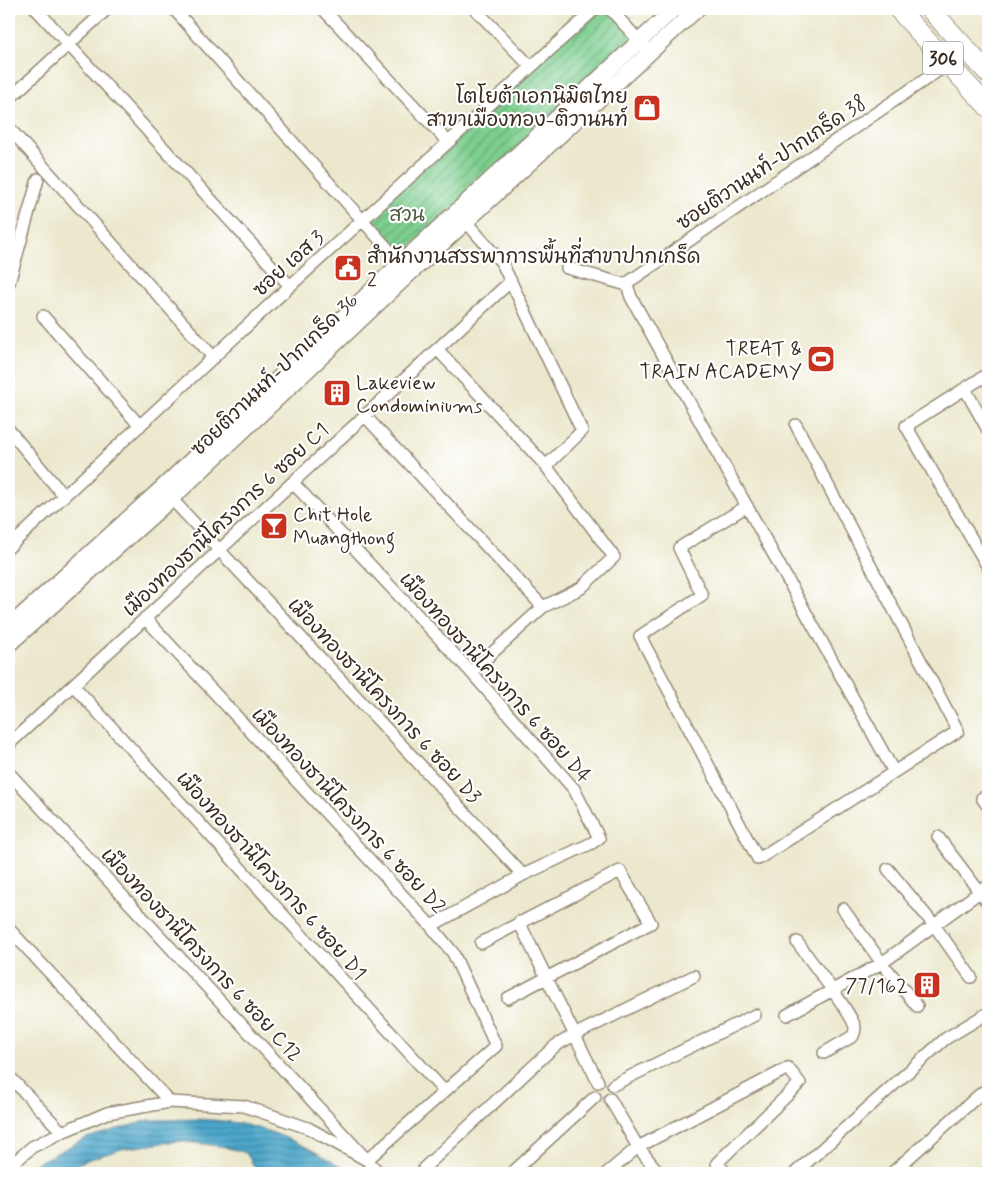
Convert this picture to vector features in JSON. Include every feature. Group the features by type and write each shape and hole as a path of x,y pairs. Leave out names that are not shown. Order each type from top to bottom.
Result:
{"main road":[{"name":"306","path":"898,9 988,107"},
{"name":"306","path":"930,9 988,73"}],"street":[{"path":"36,9 290,286"},
{"path":"9,99 107,9"},
{"path":"174,9 405,268"},
{"path":"323,9 448,142"},
{"path":"475,9 531,67"},
{"name":"ซอย เอส 3","path":"9,548 290,286 595,9"},
{"path":"610,9 644,47"},
{"name":"ซอยติวานนท์-ปากเกร็ด 36","path":"644,47 674,9"},
{"name":"ซอยติวานนท์-ปากเกร็ด 36","path":"9,644 461,216 644,47 696,9"},
{"name":"ซอยติวานนท์-ปากเกร็ด 38","path":"628,285 630,281 948,64"},
{"path":"9,128 214,358"},
{"path":"9,283 38,180"},
{"path":"461,216 502,263 582,431 546,466"},
{"path":"566,268 628,285 631,297 732,482 894,772"},
{"name":"เมืองทองธานีโครงการ 6 ซอย C1","path":"9,744 512,281"},
{"path":"44,316 140,426"},
{"path":"437,350 546,466 614,558 581,588 544,607 471,672"},
{"path":"988,374 906,426 988,567"},
{"path":"965,389 988,430"},
{"path":"365,416 544,607"},
{"path":"747,506 679,548 702,595 640,636 758,859 958,731 796,425"},
{"path":"9,430 64,496"},
{"name":"เมืองทองธานีโครงการ 6 ซอย D4","path":"293,482 471,672 574,789 599,838 523,875"},
{"name":"ซอยติวานนท์-ปากเกร็ด 36","path":"9,627 167,494"},
{"name":"เมืองทองธานีโครงการ 6 ซอย D3","path":"167,494 523,875"},
{"name":"เมืองทองธานีโครงการ 6 ซอย D2","path":"145,618 432,926 453,953 496,1046 444,1091"},
{"name":"เมืองทองธานีโครงการ 6 ซอย D1","path":"73,685 444,1091"},
{"name":"เมืองทองธานีโครงการ 6 ซอย C12","path":"9,773 379,1173"},
{"path":"938,837 984,889 988,903"},
{"path":"888,869 934,925 971,977"},
{"path":"481,943 620,871 651,923 508,998"},
{"path":"432,926 523,875"},
{"path":"787,1015 882,963 984,889"},
{"path":"842,909 917,1006"},
{"path":"519,922 598,1082"},
{"path":"9,929 170,1102"},
{"path":"797,942 832,990 852,1022 854,1031 852,1036 824,1053"},
{"path":"424,1168 555,1046 694,976"},
{"path":"795,1173 945,1039 988,1013"},
{"path":"612,1085 755,1015"},
{"path":"607,1173 638,1147 788,1068 800,1083 717,1162 726,1173"},
{"path":"9,1076 62,1132"},
{"path":"606,1081 612,1085 614,1093 610,1099 602,1101 596,1097 594,1089 598,1082 606,1081"},
{"path":"892,1173 988,1088"},
{"path":"9,1167 32,1147 107,1113 170,1102 244,1106 308,1128 367,1160 444,1091"},
{"path":"512,1173 596,1097"},
{"path":"610,1099 638,1147 660,1173"}],"green space":[{"name":"สวน","path":"595,9 610,9 635,38 398,258 363,220"}],"water":[{"path":"206,1119 251,1126 303,1145 351,1173 258,1173 246,1153 220,1146 178,1141 122,1149 87,1160 57,1173 25,1173 33,1165 86,1138 149,1120"}],"place":[{"name":"โตโยต้าเอกนิมิตไทย สาขาเมืองทอง-ติวานนท์","path":"647,108"},
{"name":"สำนักงานสรรพาการพื้นที่สาขาปากเกร็ด 2","path":"348,268"},
{"name":"TREAT & TRAIN ACADEMY","path":"821,359"},
{"name":"Lakeview Condominiums","path":"337,393"},
{"name":"Chit Hole Muangthong","path":"274,526"},
{"name":"77/162","path":"927,985"}]}
